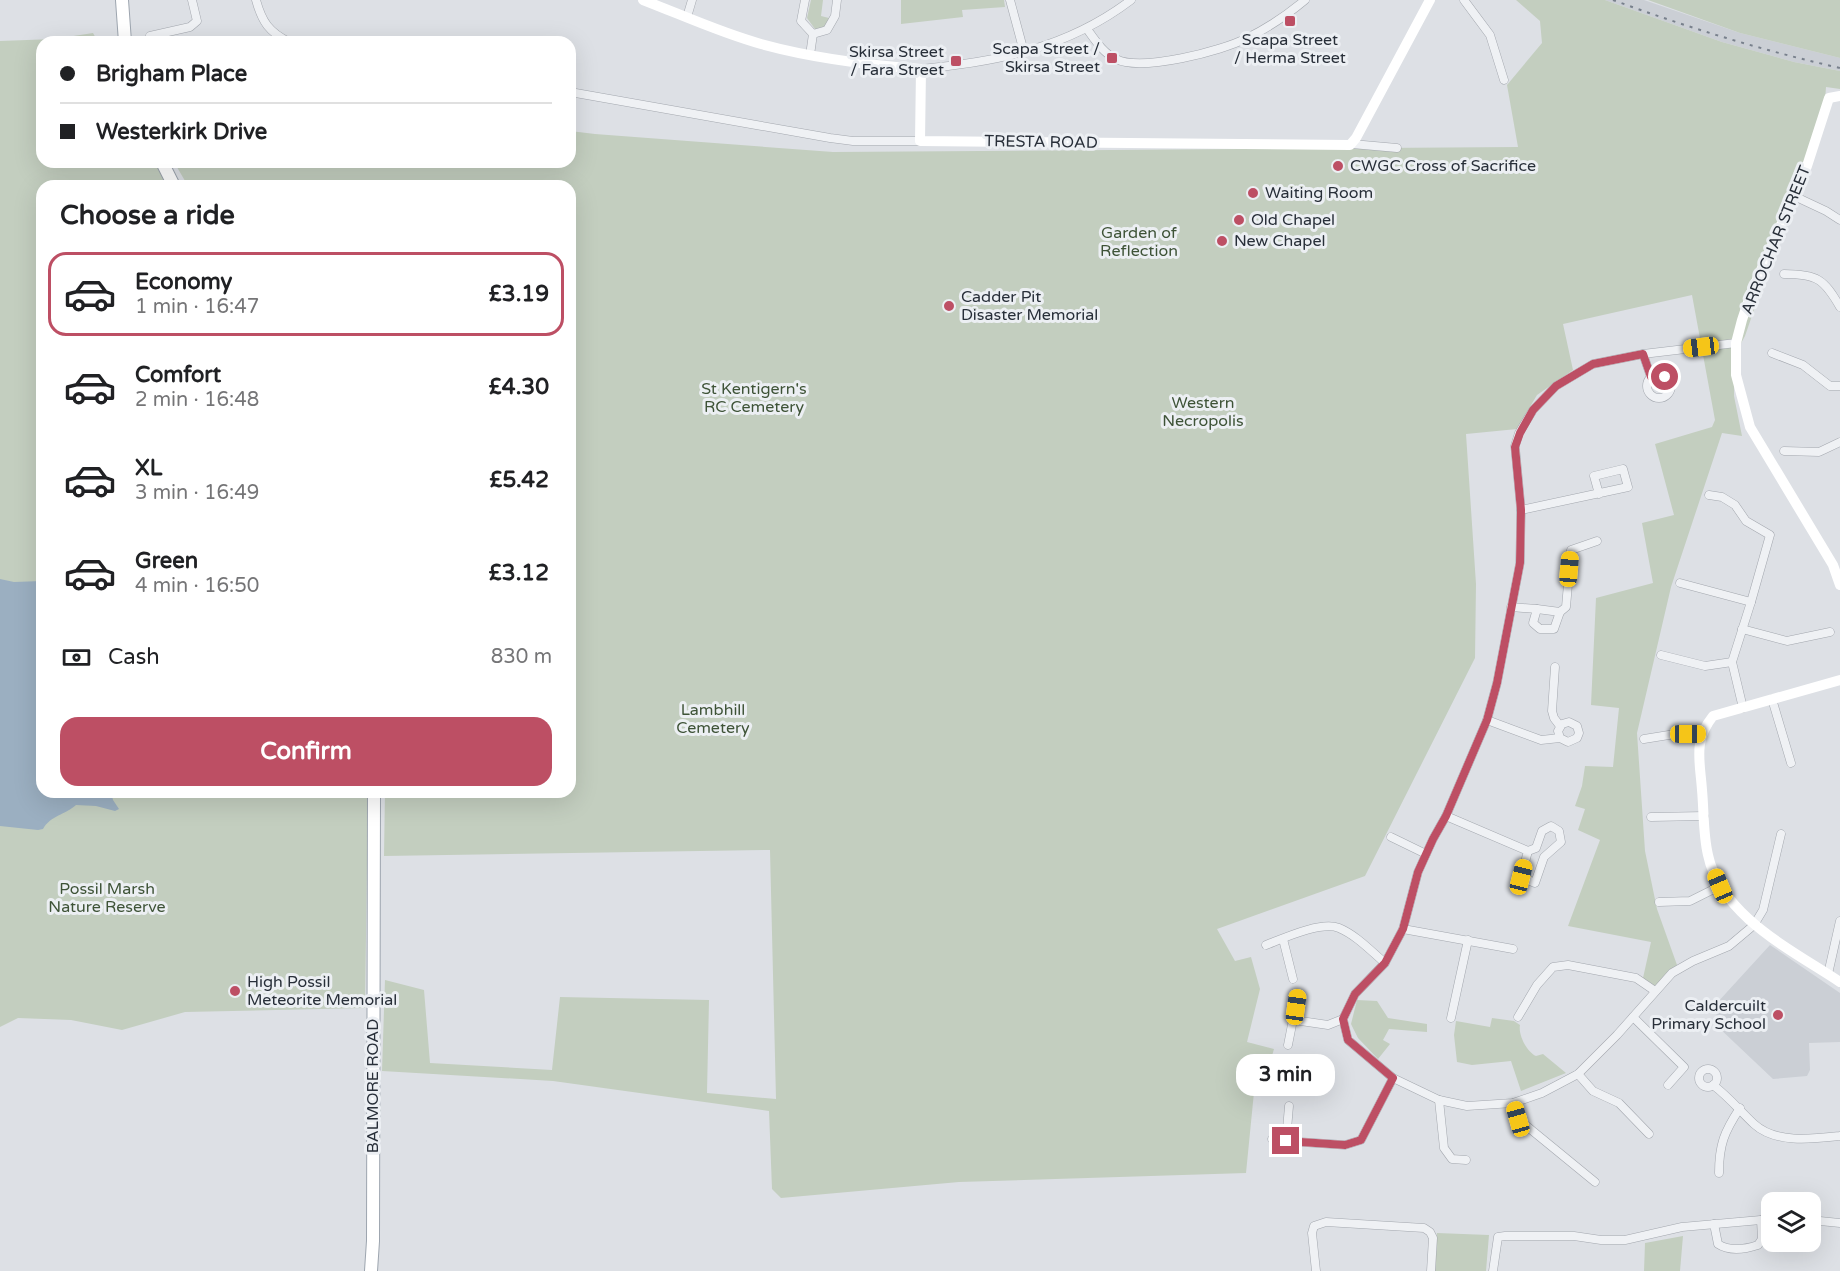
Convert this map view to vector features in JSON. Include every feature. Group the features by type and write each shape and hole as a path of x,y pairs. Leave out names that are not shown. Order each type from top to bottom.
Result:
{"main road":[{"path":"122,0 125,36"},
{"name":"BALMORE ROAD","path":"371,1271 373,1241 374,798"}],"street":[{"path":"150,36 190,27 197,21 192,0"},
{"path":"256,0 265,24 276,36"},
{"path":"643,0 760,43 810,55 921,69 966,64 1024,52 1087,29 1131,0"},
{"path":"687,17 692,0"},
{"path":"805,0 801,21 813,34"},
{"path":"813,34 827,30 835,16 837,0"},
{"path":"1010,0 1024,52"},
{"path":"1087,29 1105,52 1116,60 1146,63 1199,54 1245,40 1278,22 1305,0"},
{"path":"1397,148 1352,144 1430,0"},
{"path":"1464,0 1490,35 1504,80"},
{"path":"810,55 813,34"},
{"path":"920,141 921,69"},
{"name":"TRESTA ROAD","path":"576,93 841,139 1352,144"},
{"name":"ARROCHAR STREET","path":"1840,96 1829,98 1794,196 1751,293 1736,343 1736,375 1750,428 1833,565 1840,585"},
{"path":"1794,196 1826,210 1840,220"},
{"path":"1784,274 1806,274 1827,286 1840,307"},
{"path":"1736,343 1643,354 1593,364 1556,386 1533,410 1520,433 1515,447 1521,510 1520,563 1497,683 1487,720 1446,816 1418,872 1403,929 1385,963 1355,994 1343,1019 1348,1040 1393,1078 1439,1100 1467,1106 1513,1103 1542,1093 1578,1074 1672,973 1693,961 1729,946 1754,925 1763,910 1781,834"},
{"path":"1772,352 1803,365 1830,386 1840,386"},
{"path":"1643,354 1651,377"},
{"path":"1784,451 1819,452 1840,442"},
{"path":"1521,510 1599,494 1628,487 1623,469 1594,476 1599,494"},
{"path":"1709,495 1722,497 1735,505 1746,521 1770,535 1732,662 1743,708"},
{"path":"1537,609 1533,623 1540,629 1554,629 1560,612 1566,607 1571,550 1597,540"},
{"path":"1680,583 1751,602"},
{"path":"1511,608 1560,612"},
{"path":"1742,629 1786,641 1830,632"},
{"path":"1661,655 1705,666 1732,662"},
{"path":"1555,667 1552,711 1560,726"},
{"path":"1840,680 1713,716 1701,734 1699,742 1707,853 1720,886 1735,907 1754,925 1840,982"},
{"path":"1772,699 1791,763"},
{"path":"1487,720 1541,740 1560,738 1566,742 1577,738 1579,733 1577,726 1566,722 1560,726 1558,730 1560,738"},
{"path":"1644,739 1675,734 1701,734"},
{"path":"1446,816 1528,851 1536,848 1542,831 1551,826 1559,831 1561,842 1544,857 1535,884 1521,877 1528,851"},
{"path":"1652,817 1704,816"},
{"path":"1391,837 1426,854"},
{"path":"1659,903 1690,901 1720,886"},
{"path":"1828,974 1840,921"},
{"path":"1266,945 1314,928 1338,928 1360,942 1385,963"},
{"path":"1403,929 1513,949"},
{"path":"1283,939 1293,979"},
{"path":"1452,1018 1468,940"},
{"path":"1518,1017 1537,986 1553,967 1568,965 1636,978 1655,992"},
{"path":"1288,1045 1298,994"},
{"path":"1633,1017 1684,1067 1668,1085"},
{"path":"1294,1020 1328,1025 1343,1019"},
{"path":"1578,1074 1593,1091 1619,1103 1649,1134"},
{"path":"1272,1139 1345,1145 1361,1140 1393,1078"},
{"path":"1713,1085 1740,1108 1756,1126 1779,1136 1803,1140 1840,1136"},
{"path":"1439,1100 1444,1148 1452,1159 1466,1160"},
{"path":"1513,1103 1518,1119 1595,1182"},
{"path":"1286,1141 1289,1106"},
{"path":"1719,1173 1719,1150 1727,1128 1740,1108"},
{"path":"1493,1271 1495,1243 1498,1238 1505,1236 1574,1236 1601,1240 1625,1240 1682,1227 1761,1220"},
{"path":"1821,1221 1840,1223"},
{"path":"1316,1271 1312,1233 1314,1226 1326,1222 1424,1228 1433,1238 1431,1271"},
{"path":"1714,1224 1718,1244 1726,1249 1758,1245 1761,1240"}],"shaded area":[{"path":"1605,0 1644,0 1740,33 1840,58 1840,71 1794,62 1722,42"},
{"name":"Caldercuilt Primary School","path":"1770,945 1840,993 1840,1042 1809,1043 1810,1070 1807,1076 1773,1079 1717,1026 1716,1004"}],"green space":[{"path":"811,0 823,0 821,16 829,18 823,29 815,29 807,18"},
{"path":"901,0 1004,0 1005,7 962,10 963,17 901,24"},
{"path":"1516,0 1605,0 1722,42 1794,62 1840,71 1840,89 1826,87 1823,129 1766,275 1745,336 1734,356 1734,396 1742,436 1722,433 1671,587 1637,733 1645,851 1657,909 1677,965 1655,988 1643,978 1651,942 1568,926 1600,840 1578,830 1585,809 1575,806 1582,786 1585,766 1613,767 1619,708 1591,705 1596,598 1653,583 1642,523 1674,515 1655,444 1712,427 1715,420 1692,295 1563,324 1573,370 1537,395 1517,429 1466,434 1476,584 1475,658 1365,876 1217,929 1235,961 1251,957 1260,989 1247,1042 1274,1049 1265,1080 1255,1082 1246,1173 959,1182 781,1198 772,1189 769,1111 553,1081 382,1071 385,980 424,990 430,1063 552,1070 560,997 709,1000 707,1093 776,1099 770,850 384,856 385,798 576,798 576,180 184,180 178,168 576,168 576,132 833,152 1518,147 1507,85 1542,43 1540,21"},
{"path":"1648,0 1840,0 1840,58 1740,33"},
{"name":"Possil Marsh Nature Reserve","path":"93,33 95,36 74,36"},
{"name":"Possil Marsh Nature Reserve","path":"36,40 36,168 160,168 167,180 36,180 36,798 368,798 365,1008 185,1012 122,1030 71,1020 18,1018 0,1027 0,41"},
{"path":"1357,1000 1377,1001 1388,1018 1427,1024 1427,1032 1389,1029 1383,1040 1390,1044 1378,1059 1358,1038 1351,1024"},
{"path":"1492,1018 1514,1021 1520,1025 1522,1038 1529,1051 1536,1056 1543,1054 1566,1073 1521,1091 1511,1061 1472,1065 1457,1062 1454,1035 1456,1021 1490,1027"},
{"path":"1437,1233 1489,1235 1486,1271 1435,1271"},
{"path":"1683,1236 1680,1271 1644,1271 1645,1243"}],"water":[{"path":"0,579 14,582 36,581 36,798 112,798 119,809 115,811 96,806 76,805 54,818 43,829 0,826"}],"railway":[{"path":"1613,0 1725,38 1840,68"}],"place":[{"name":"Scapa Street / Herma Street","path":"1290,21"},
{"name":"Scapa Street / Skirsa Street","path":"1112,58"},
{"name":"Skirsa Street / Fara Street","path":"956,61"},
{"name":"CWGC Cross of Sacrifice","path":"1338,166"},
{"name":"Waiting Room","path":"1253,193"},
{"name":"Old Chapel","path":"1239,220"},
{"name":"New Chapel","path":"1222,241"},
{"name":"Cadder Pit Disaster Memorial","path":"949,306"},
{"name":"High Possil Meteorite Memorial","path":"235,991"},
{"name":"Caldercuilt Primary School","path":"1778,1015"}],"route":[{"path":"1286,1141 1345,1145 1361,1140 1393,1078 1348,1040 1343,1019 1355,994 1385,963 1403,929 1418,872 1446,816 1487,720 1508,631 1520,563 1521,510 1515,447 1520,433 1533,410 1556,386 1593,364 1643,354 1651,377 1662,375 1665,377"}],"park label":[{"name":"Garden of Reflection","path":"1139,242"},
{"name":"St Kentigern's RC Cemetery","path":"754,398"},
{"name":"Western Necropolis","path":"1203,412"},
{"name":"Lambhill Cemetery","path":"713,719"}]}
